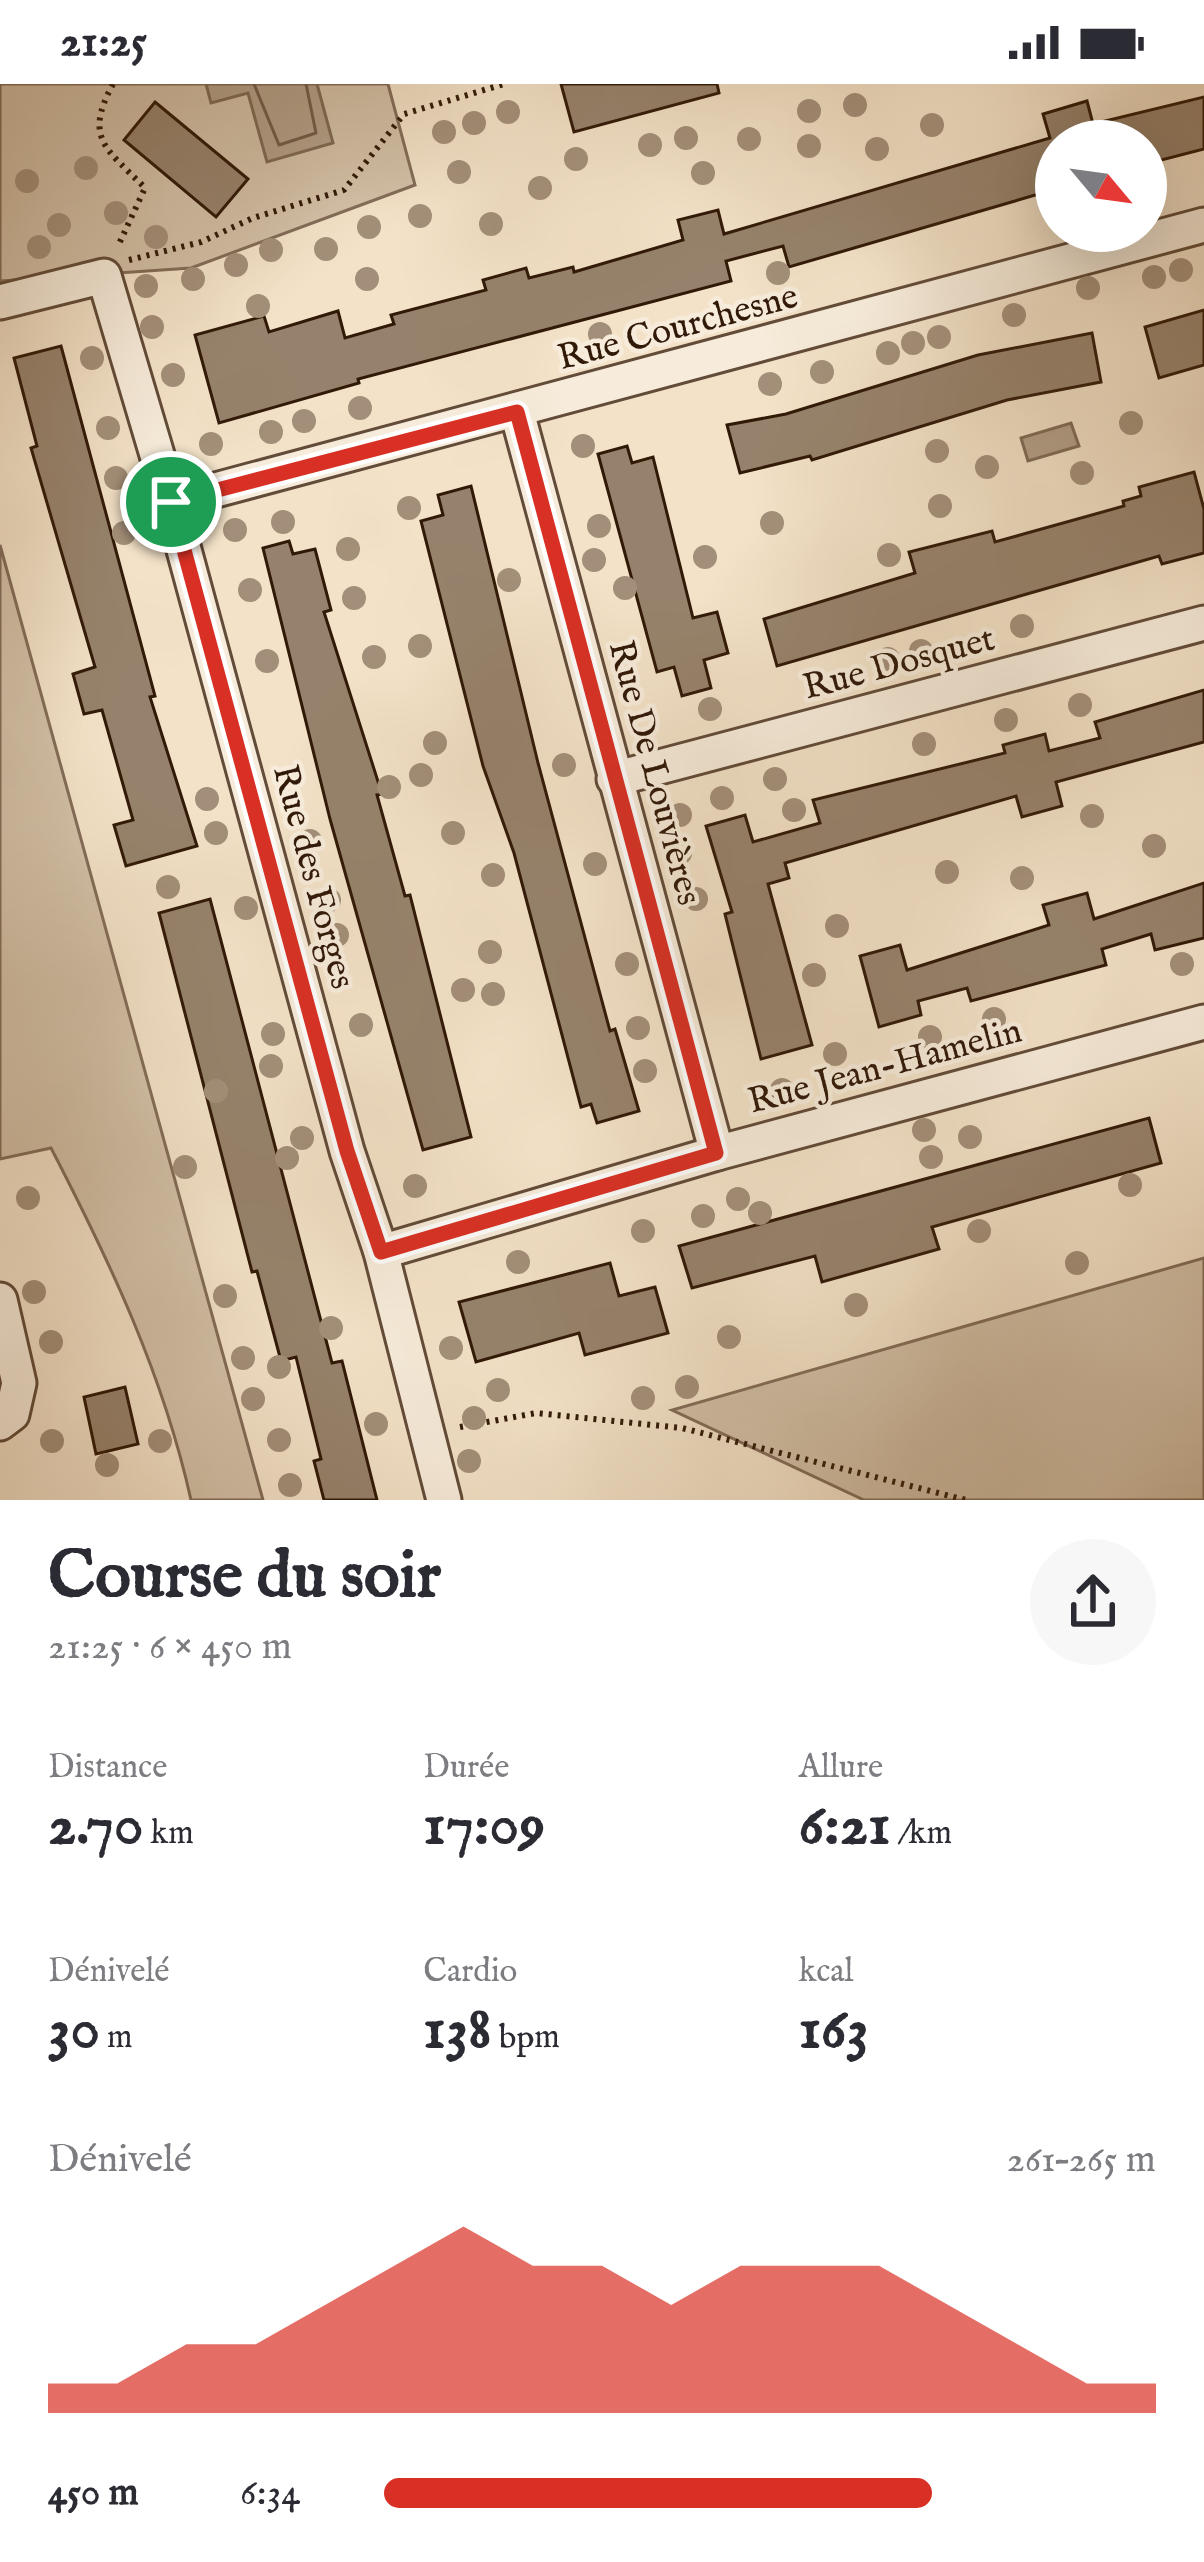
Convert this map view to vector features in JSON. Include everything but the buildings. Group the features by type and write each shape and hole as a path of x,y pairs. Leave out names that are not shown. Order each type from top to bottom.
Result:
{"street":[{"name":"Rue Courchesne","path":"171,502 1204,225"},
{"path":"0,302 104,276"},
{"name":"Rue des Forges","path":"104,276 171,502 347,1151 381,1252 444,1500"},
{"name":"Rue De Louvières","path":"517,412 716,1153"},
{"name":"Rue Dosquet","path":"614,779 1204,623"},
{"name":"Rue Jean-Hamelin","path":"381,1252 716,1153 1204,1022"},
{"path":"0,1300 19,1383 12,1414 0,1423"}],"path":[{"path":"104,276 145,188 100,141 97,114 113,84"},
{"path":"104,276 135,256 201,242 254,218 344,190 404,114 504,84"},
{"path":"426,1432 536,1413 682,1428 965,1500"}],"shaded area":[{"path":"0,84 388,84 415,185 191,268 0,281"},
{"path":"0,545 263,1500 191,1500 166,1408 133,1320 51,1148 0,1159"},
{"path":"1204,1258 1204,1500 864,1500 672,1410"}],"water":[{"path":"206,84 317,84 333,143 267,162 248,93 211,103"},
{"path":"1071,423 1079,446 1028,461 1021,438"}],"route":[{"path":"517,412 716,1153 381,1252 347,1151 171,502 517,412"}]}
